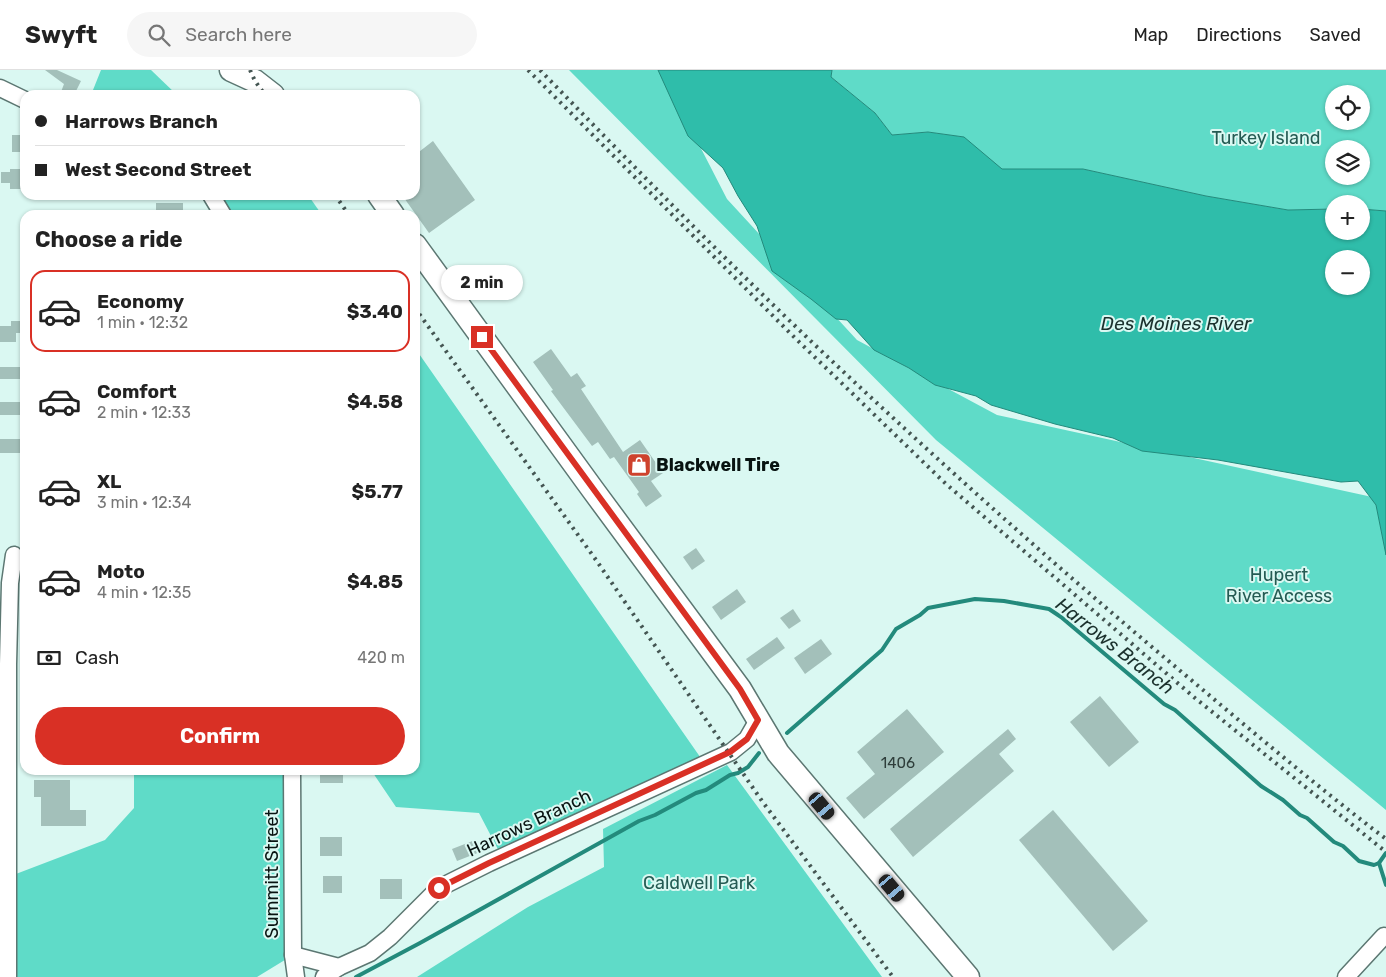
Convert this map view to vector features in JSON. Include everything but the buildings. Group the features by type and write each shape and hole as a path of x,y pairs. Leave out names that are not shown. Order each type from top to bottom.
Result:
{"main road":[{"path":"231,70 254,81 266,90"},
{"path":"420,252 740,689 778,753 968,977"}],"street":[{"path":"0,88 20,98"},
{"path":"8,977 8,655 10,582 13,555"},
{"name":"Harrows Branch","path":"324,977 339,967 370,953 390,937 439,888 730,752 747,739 758,720"},
{"name":"Summitt Street","path":"292,775 292,955 296,977"},
{"path":"1346,977 1384,936"},
{"path":"292,955 339,967"}],"green space":[{"path":"101,70 151,70 172,90 93,90"},
{"name":"Hupert River Access","path":"569,70 665,70 673,94 727,199 857,340 997,415 1386,500 1386,810 936,440"},
{"name":"Turkey Island","path":"832,70 1386,70 1386,211 1370,210 1370,195 1325,195 1325,209 1288,210 1206,196 1083,169 1001,169 963,137 928,132 892,135 875,113 831,77"},
{"path":"214,200 312,200 318,210 220,210"},
{"path":"420,355 705,764 502,857 479,813 396,807 374,775 420,775"},
{"name":"Caldwell Park","path":"727,765 882,977 417,977 528,907 604,867 603,829"},
{"path":"134,775 292,775 293,955 257,977 0,977 8,877 105,840 134,808"}],"water":[{"name":"Des Moines River","path":"658,70 832,70 831,77 875,113 892,135 928,132 964,137 1002,169 1083,169 1206,196 1288,210 1325,209 1325,240 1370,240 1370,210 1386,211 1386,555 1376,505 1358,481 1341,482 1218,460 1142,451 1113,438 1055,424 991,405 976,396 935,385 909,368 874,350 847,320 836,319 772,271 757,226 723,168 688,136"}],"waterway":[{"name":"Harrows Branch","path":"787,733 882,650 896,629 928,608 975,599 1004,601 1049,609 1164,704 1175,710 1261,786 1283,800 1300,815 1307,818 1359,861 1374,865 1379,863 1386,853"},
{"name":"Harrows Branch","path":"356,977 639,821 706,790 730,775 738,773 748,767 759,753"},
{"path":"1379,863 1386,885"}],"railway":[{"path":"250,70 261,90"},
{"path":"528,70 796,339 946,484 1195,698 1386,852"},
{"path":"540,70 759,291 833,362 1009,523 1144,641 1287,760 1386,839"},
{"path":"338,200 346,210"},
{"path":"420,315 596,560 762,801 893,977"}],"place":[{"name":"Blackwell Tire","path":"639,465"}],"route":[{"path":"439,888 730,752 747,739 758,720 740,689 482,337"}]}
